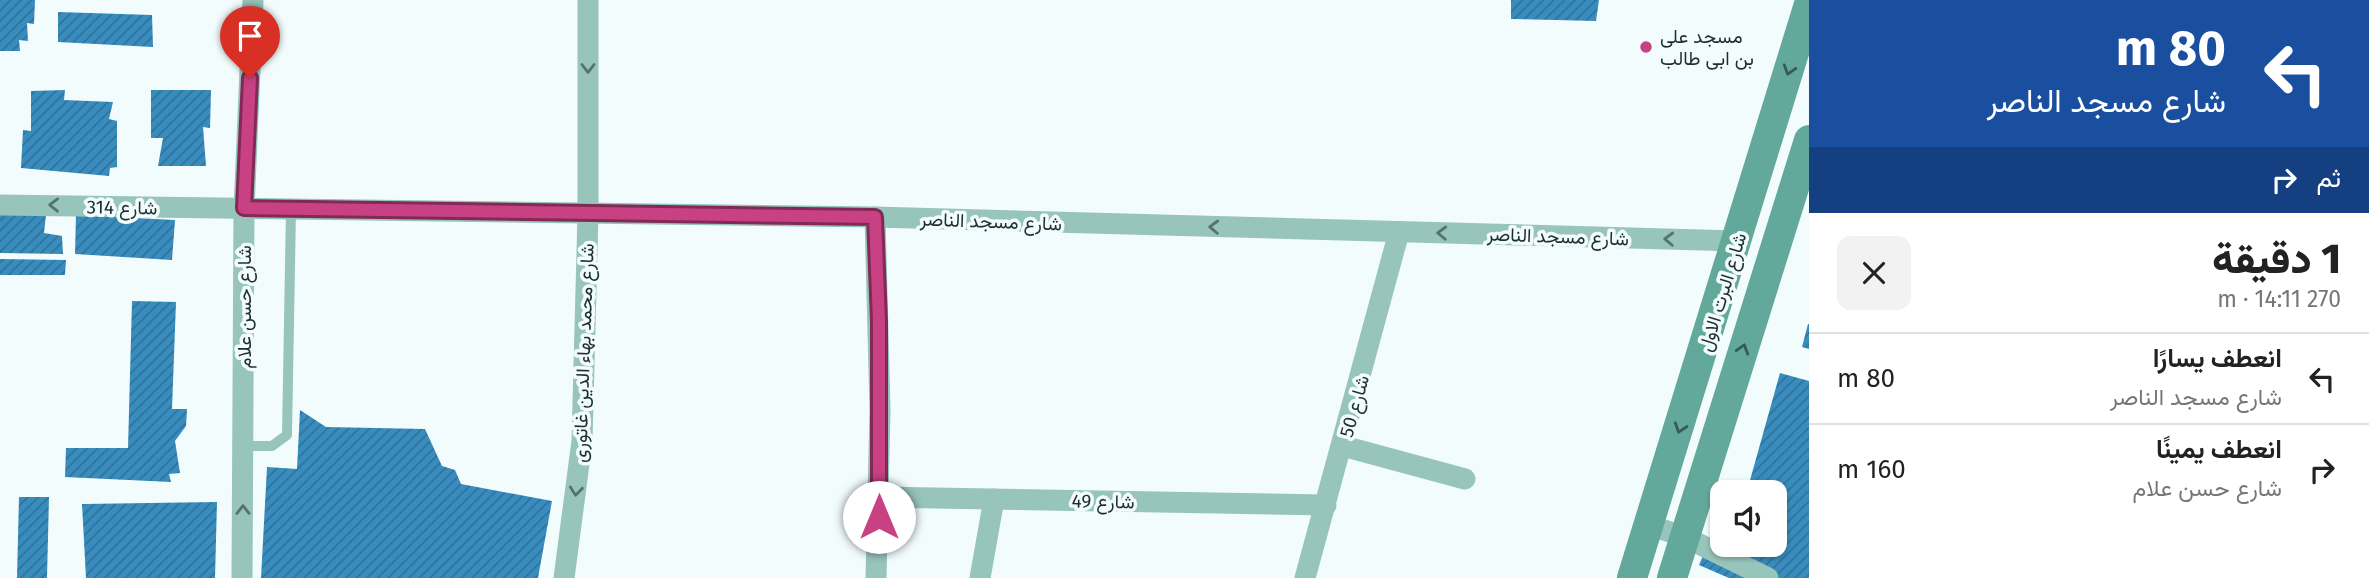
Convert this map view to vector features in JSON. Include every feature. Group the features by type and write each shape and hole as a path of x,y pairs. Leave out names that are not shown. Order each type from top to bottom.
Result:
{"main road":[{"name":"شارع البرت الاول","path":"1632,578 1809,4"},
{"name":"شارع البرت الاول","path":"1672,578 1733,382 1800,198 1809,140"},
{"path":"1697,374 1733,382"}],"street":[{"name":"شارع حسن علام","path":"242,578 244,208 253,0"},
{"name":"شارع محمد بهاء الدين غاتورى","path":"564,578 582,441 588,214 588,0"},
{"name":"شارع 314","path":"0,205 244,208"},
{"name":"شارع مسجد الناصر","path":"244,208 875,217 1737,241"},
{"path":"875,217 879,322 876,578"},
{"name":"شارع 50","path":"1305,578 1399,232"},
{"path":"1343,446 1465,479"},
{"name":"شارع 49","path":"879,497 1326,505"},
{"path":"980,578 994,499"},
{"path":"1649,525 1685,537 1768,578"}],"lane":[{"path":"243,446 272,446 287,436 291,209"}],"building":[{"path":"0,0 35,0 34,24 27,23 28,41 19,40 20,51 0,51"},
{"path":"1511,0 1599,0 1596,21 1511,19"},
{"path":"58,12 152,15 153,47 58,42"},
{"path":"65,90 64,100 113,102 109,119 117,121 117,167 110,168 109,176 21,168 23,130 31,131 31,91"},
{"path":"151,90 211,90 210,128 203,127 206,166 158,166 163,138 151,138"},
{"path":"0,215 46,215 44,233 62,236 63,254 0,253"},
{"path":"76,215 175,220 172,260 75,254"},
{"path":"0,259 66,260 65,275 0,275"},
{"path":"132,301 176,302 172,409 187,409 186,426 175,441 180,473 169,474 171,482 65,477 66,448 128,448"},
{"path":"1809,324 1809,349 1802,347"},
{"path":"1780,373 1809,381 1809,578 1729,578 1699,565 1710,540 1710,557 1787,557 1787,480 1750,480"},
{"path":"300,410 326,427 425,429 442,466 455,470 461,484 552,501 538,578 261,578 267,467 297,469"},
{"path":"19,497 49,497 47,578 17,578"},
{"path":"217,502 215,578 86,578 82,504"}],"place":[{"name":"مسجد على بن ابى طالب","path":"1646,47"}],"route":[{"path":"250,78 244,208 875,217 879,322 879,517"}]}
